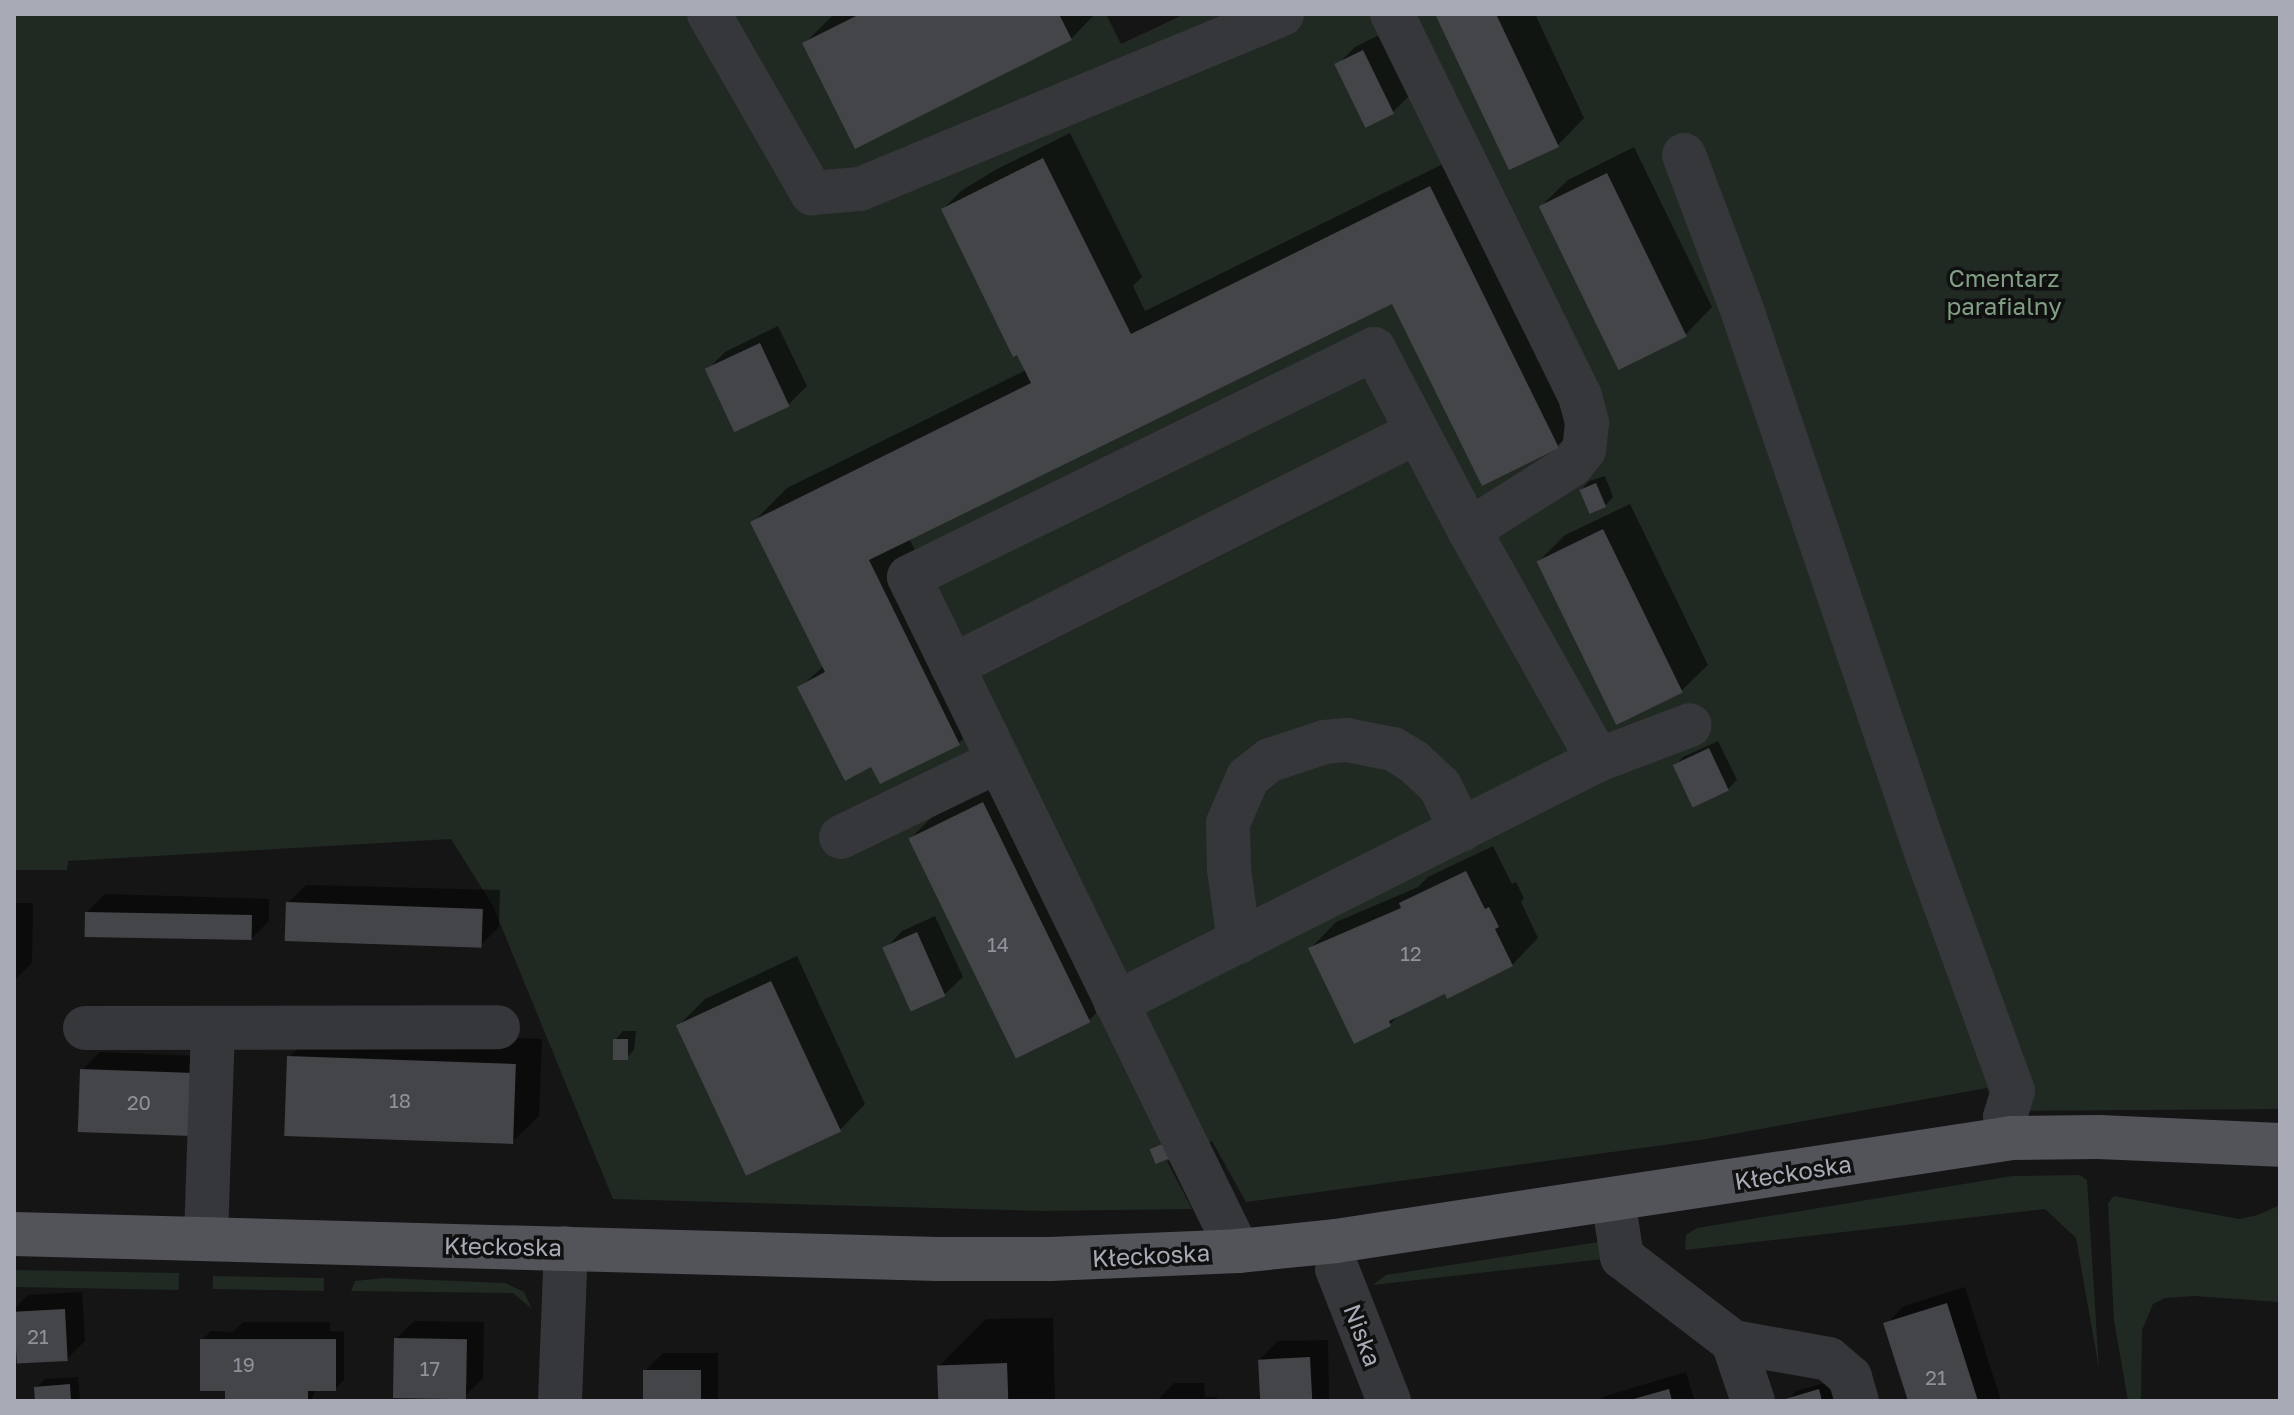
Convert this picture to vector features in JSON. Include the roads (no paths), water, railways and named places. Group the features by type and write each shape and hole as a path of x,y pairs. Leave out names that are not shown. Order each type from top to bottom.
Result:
{"main road":[{"name":"Kłeckoska","path":"14,1234 938,1259 1050,1259 1238,1251 1336,1241 2012,1138 2099,1137 2280,1145"}],"street":[{"path":"709,14 812,193 860,189 1282,14"},
{"path":"1392,14 1580,396 1587,423 1584,450 1572,465 1469,530"},
{"path":"1684,155 1739,301 1927,855 2013,1091 2005,1117 2012,1138"},
{"path":"1238,1251 909,577 1374,349 1469,530 1598,760"},
{"path":"952,666 1417,432"},
{"path":"1116,1003 1598,760 1690,725"},
{"path":"1239,942 1229,869 1228,823 1248,777 1270,760 1324,742 1372,743 1393,749 1413,761 1440,786 1461,830"},
{"path":"841,837 998,761"},
{"path":"85,1028 498,1027"},
{"path":"206,1238 213,1028"},
{"path":"1613,1199 1622,1257 1733,1342 1829,1359 1850,1377 1857,1401"},
{"path":"560,1401 566,1248"},
{"name":"Niska","path":"1337,1269 1389,1401"},
{"path":"1733,1342 1753,1401"}],"park label":[{"name":"Cmentarz parafialny","path":"2004,292"}]}
